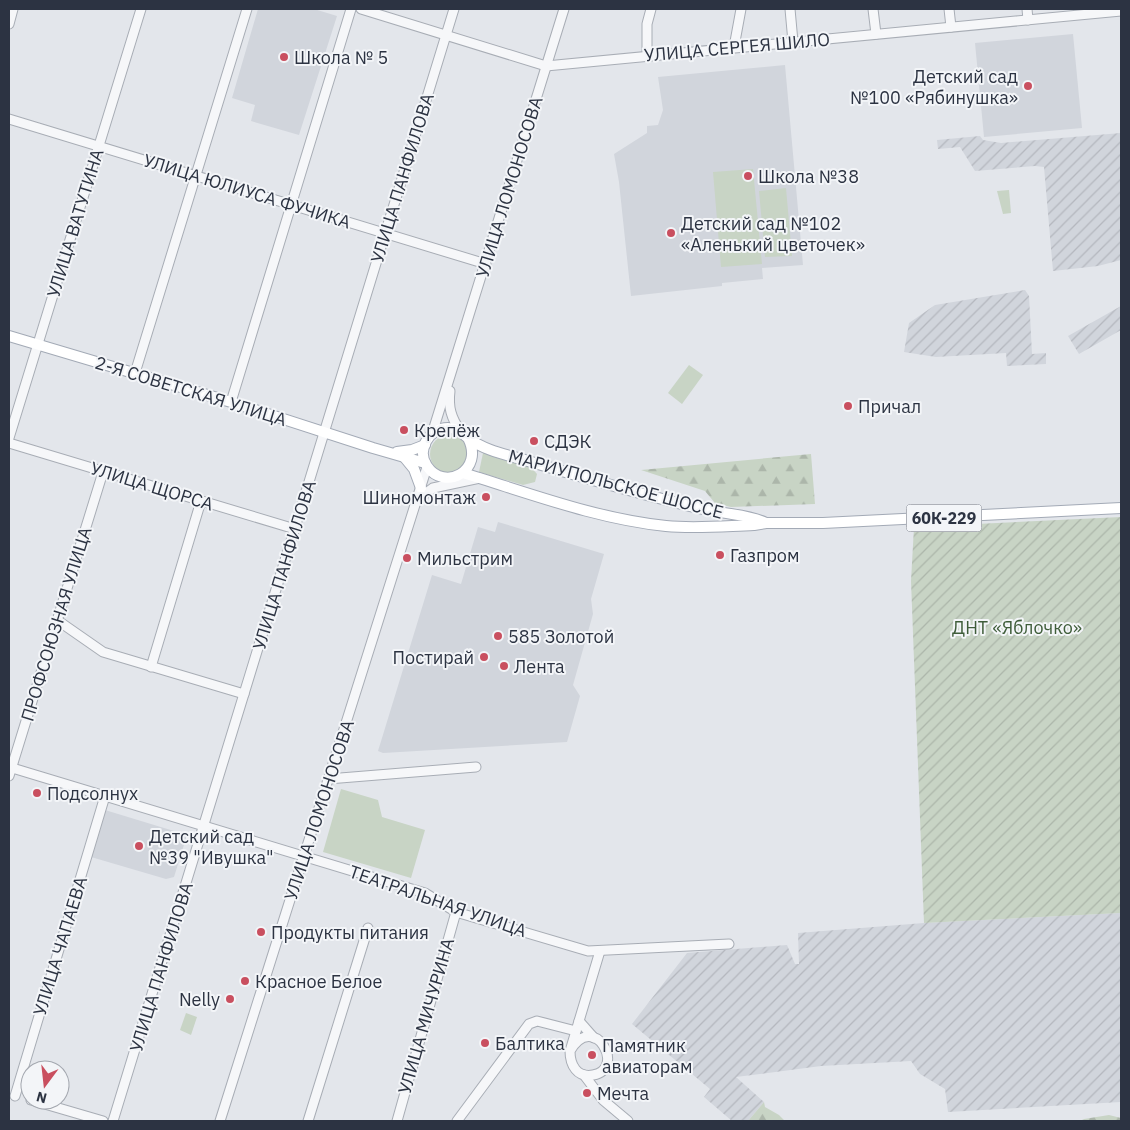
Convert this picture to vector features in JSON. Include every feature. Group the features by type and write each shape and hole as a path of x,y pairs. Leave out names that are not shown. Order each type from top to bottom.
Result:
{"main road":[{"name":"2-Я СОВЕТСКАЯ УЛИЦА","path":"9,336 231,402 426,465"},
{"path":"448,428 464,435 472,445 472,458 468,468 463,473 455,477 446,478 437,475 426,465 423,454 425,445 432,434 438,430 448,428"},
{"name":"МАРИУПОЛЬСКОЕ ШОССЕ","path":"464,435 490,450 714,511 754,517 766,523"},
{"name":"2-Я СОВЕТСКАЯ УЛИЦА","path":"373,448 404,452 425,445"},
{"path":"404,457 414,469 421,488"},
{"name":"МАРИУПОЛЬСКОЕ ШОССЕ","path":"463,473 592,512 668,526 754,525 766,523 823,524 1121,508"}],"street":[{"path":"9,24 13,9"},
{"name":"УЛИЦА ВАТУТИНА","path":"9,438 141,9"},
{"path":"135,373 247,9"},
{"path":"231,402 351,9"},
{"name":"УЛИЦА СЕРГЕЯ ШИЛО","path":"361,9 546,66 1121,11"},
{"name":"УЛИЦА ПАНФИЛОВА","path":"113,1121 454,9"},
{"name":"УЛИЦА ЛОМОНОСОВА","path":"432,434 564,9"},
{"path":"647,56 647,24 651,9"},
{"path":"734,47 742,9"},
{"path":"790,9 792,42"},
{"path":"873,9 876,34"},
{"path":"949,9 951,27"},
{"path":"1027,9 1028,20"},
{"name":"УЛИЦА ЮЛИУСА ФУЧИКА","path":"9,119 486,264"},
{"name":"УЛИЦА ЛОМОНОСОВА","path":"454,365 449,407 453,422 464,435"},
{"name":"УЛИЦА ЩОРСА","path":"9,443 295,529"},
{"name":"УЛИЦА ЛОМОНОСОВА","path":"220,1121 421,488 426,465"},
{"name":"ПРОФСОЮЗНАЯ УЛИЦА","path":"10,770 104,472"},
{"path":"417,499 433,488 480,478"},
{"path":"151,667 201,501"},
{"path":"57,620 103,652 244,694"},
{"path":"328,779 476,767"},
{"name":"ТЕАТРАЛЬНАЯ УЛИЦА","path":"10,770 105,796 425,893 456,912 588,951 617,948 729,944"},
{"name":"УЛИЦА ЧАПАЕВА","path":"12,1094 105,796"},
{"name":"УЛИЦА МИЧУРИНА","path":"397,1121 456,912"},
{"path":"308,1121 368,928"},
{"path":"600,951 578,1021 570,1052 570,1062 575,1070 584,1075 603,1100 628,1121"},
{"path":"457,1121 529,1024 537,1021 576,1031"},
{"path":"578,1021 594,1038 603,1043 608,1052 608,1062 603,1070 594,1075 584,1075"},
{"path":"570,1052 575,1043 584,1038 594,1038"},
{"path":"65,1110 103,1121"}],"shaded area":[{"name":"Школа № 5","path":"258,9 314,9 337,16 299,135 251,121 255,105 232,98"},
{"name":"Детский сад №100 «Рябинушка»","path":"1073,34 1082,128 984,137 975,43"},
{"name":"Школа №38","path":"785,65 803,265 762,268 763,279 722,283 722,286 631,296 619,182 614,154 647,133 647,126 658,125 663,110 658,77"},
{"path":"1121,133 1121,260 1098,266 1053,271 1044,167 1035,166 975,171 960,147 938,149 937,140 980,136 983,140 1001,143"},
{"path":"1025,290 1029,296 1032,354 1046,353 1046,364 1007,366 1006,353 936,357 904,352 909,323 935,305"},
{"path":"1121,306 1121,330 1079,354 1068,336"},
{"path":"498,522 604,554 591,599 593,614 573,685 580,696 567,742 383,753 378,751 432,575 461,584 478,527 495,532"},
{"name":"Детский сад №39 \"Ивушка\"","path":"105,810 187,835 174,877 166,879 91,857"},
{"path":"1121,913 1121,1102 948,1112 945,1089 920,1074 911,1061 821,1066 736,1077 764,1102 748,1121 732,1121 704,1097 710,1089 632,1024 687,953 787,945 795,964 799,964 798,933 924,923"}],"green space":[{"path":"753,169 762,264 721,267 713,172"},
{"path":"786,188 792,256 765,257 759,191"},
{"path":"1009,190 1011,213 1003,214 997,191"},
{"path":"689,365 703,375 682,404 668,393"},
{"path":"449,435 463,440 468,454 463,468 449,473 435,468 430,454 435,440"},
{"path":"483,453 529,465 537,474 535,482 523,485 479,472"},
{"path":"811,454 815,504 731,507 715,503 705,491 641,470"},
{"name":"ДНТ «Яблочко»","path":"1121,517 1121,913 924,923 911,581 914,527"},
{"path":"341,789 378,800 382,817 425,830 411,878 323,852"},
{"path":"186,1013 197,1017 191,1035 180,1030"},
{"path":"764,1102 765,1107 785,1121 748,1121"},
{"path":"1109,1115 1121,1118 1121,1121 1080,1121 1084,1119"}],"place":[{"name":"Школа № 5","path":"284,57"},
{"name":"Детский сад №100 «Рябинушка»","path":"1028,86"},
{"name":"Школа №38","path":"748,176"},
{"name":"Детский сад №102 «Аленький цветочек»","path":"671,233"},
{"name":"Причал","path":"848,406"},
{"name":"Крепёж","path":"404,430"},
{"name":"СДЭК","path":"534,441"},
{"name":"Шиномонтаж","path":"486,497"},
{"name":"Газпром","path":"720,555"},
{"name":"Мильстрим","path":"407,558"},
{"name":"585 Золотой","path":"498,636"},
{"name":"Постирай","path":"484,657"},
{"name":"Лента","path":"504,666"},
{"name":"Подсолнух","path":"37,793"},
{"name":"Детский сад №39 \"Ивушка\"","path":"139,846"},
{"name":"Продукты питания","path":"261,932"},
{"name":"Красное Белое","path":"245,981"},
{"name":"Nelly","path":"230,999"},
{"name":"Балтика","path":"485,1043"},
{"name":"Памятник авиаторам","path":"592,1055"},
{"name":"Мечта","path":"587,1093"}]}
